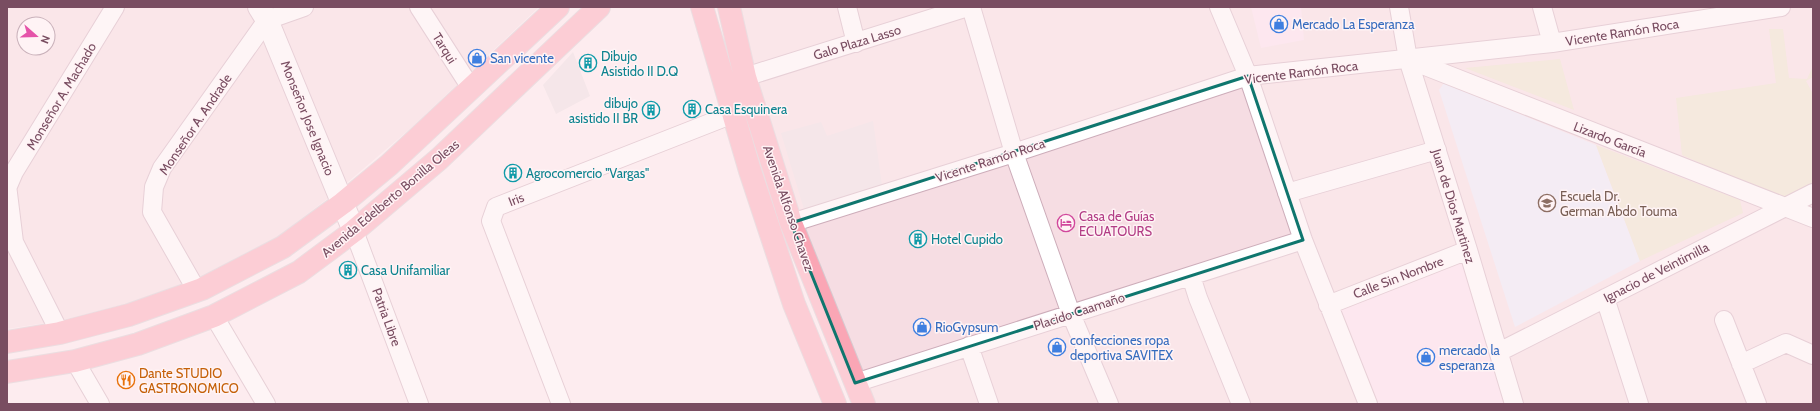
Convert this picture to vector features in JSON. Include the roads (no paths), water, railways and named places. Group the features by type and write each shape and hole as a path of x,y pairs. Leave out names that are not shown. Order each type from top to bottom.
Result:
{"main road":[{"name":"Avenida Edelberto Bonilla Oleas","path":"7,342 60,333 129,315 197,291 283,247 389,165 558,7"},
{"name":"Avenida Edelberto Bonilla Oleas","path":"7,372 75,361 138,344 214,316 299,272 354,231 439,159 599,7"},
{"name":"Avenida Alfonso Chavez","path":"702,7 733,114 794,304 835,404"},
{"name":"Avenida Alfonso Chavez","path":"729,7 745,77 791,223 864,404"}],"street":[{"name":"Monseñor A. Machado","path":"7,185 115,7"},
{"path":"263,14 304,7"},
{"name":"Tarqui","path":"419,7 471,88"},
{"path":"847,7 856,43"},
{"path":"969,7 1014,153 1071,314 1109,404"},
{"name":"Galo Plaza Lasso","path":"745,77 969,7"},
{"path":"1219,7 1248,76 1303,240 1368,404"},
{"name":"Juan de Dios Martinez","path":"1399,7 1408,59 1468,250 1514,404"},
{"path":"1542,7 1552,44"},
{"name":"Vicente Ramón Roca","path":"791,223 1014,153 1248,76 1552,44 1690,14 1781,7"},
{"name":"Monseñor Jose Ignacio","path":"263,14 354,231"},
{"name":"Monseñor A. Andrade","path":"197,291 152,212 154,187 162,168 263,14"},
{"name":"Lizardo García","path":"1408,59 1813,218"},
{"name":"Iris","path":"561,404 491,221 496,206 733,114"},
{"path":"1287,193 1437,150"},
{"path":"7,185 10,244 60,333"},
{"name":"Ignacio de Veintimilla","path":"1499,352 1813,193"},
{"name":"Patria Libre","path":"354,231 419,404"},
{"name":"Placido Caamaño","path":"855,383 1303,240"},
{"name":"Calle Sin Nombre","path":"1328,305 1468,250"},
{"path":"1191,276 1198,298 1241,404"},
{"path":"1605,298 1639,404"},
{"path":"214,316 266,404"},
{"path":"1724,320 1757,404"},
{"path":"1741,364 1786,343 1813,355"},
{"path":"969,346 989,404"},
{"path":"75,361 100,404"}],"place":[{"name":"Mercado La Esperanza","path":"1279,24"},
{"name":"San vicente","path":"477,58"},
{"name":"Dibujo Asistido II D.Q","path":"588,63"},
{"name":"Casa Esquinera","path":"692,109"},
{"name":"dibujo asistido II BR","path":"651,110"},
{"name":"Agrocomercio \"Vargas\"","path":"513,173"},
{"name":"Escuela Dr. German Abdo Touma","path":"1547,203"},
{"name":"Casa de Guías ECUATOURS","path":"1066,223"},
{"name":"Hotel Cupido","path":"918,239"},
{"name":"Casa Unifamiliar","path":"348,270"},
{"name":"RioGypsum","path":"922,327"},
{"name":"confecciones ropa deportiva SAVITEX","path":"1057,347"},
{"name":"mercado la esperanza","path":"1426,357"},
{"name":"Dante STUDIO GASTRONOMICO","path":"126,380"}]}
